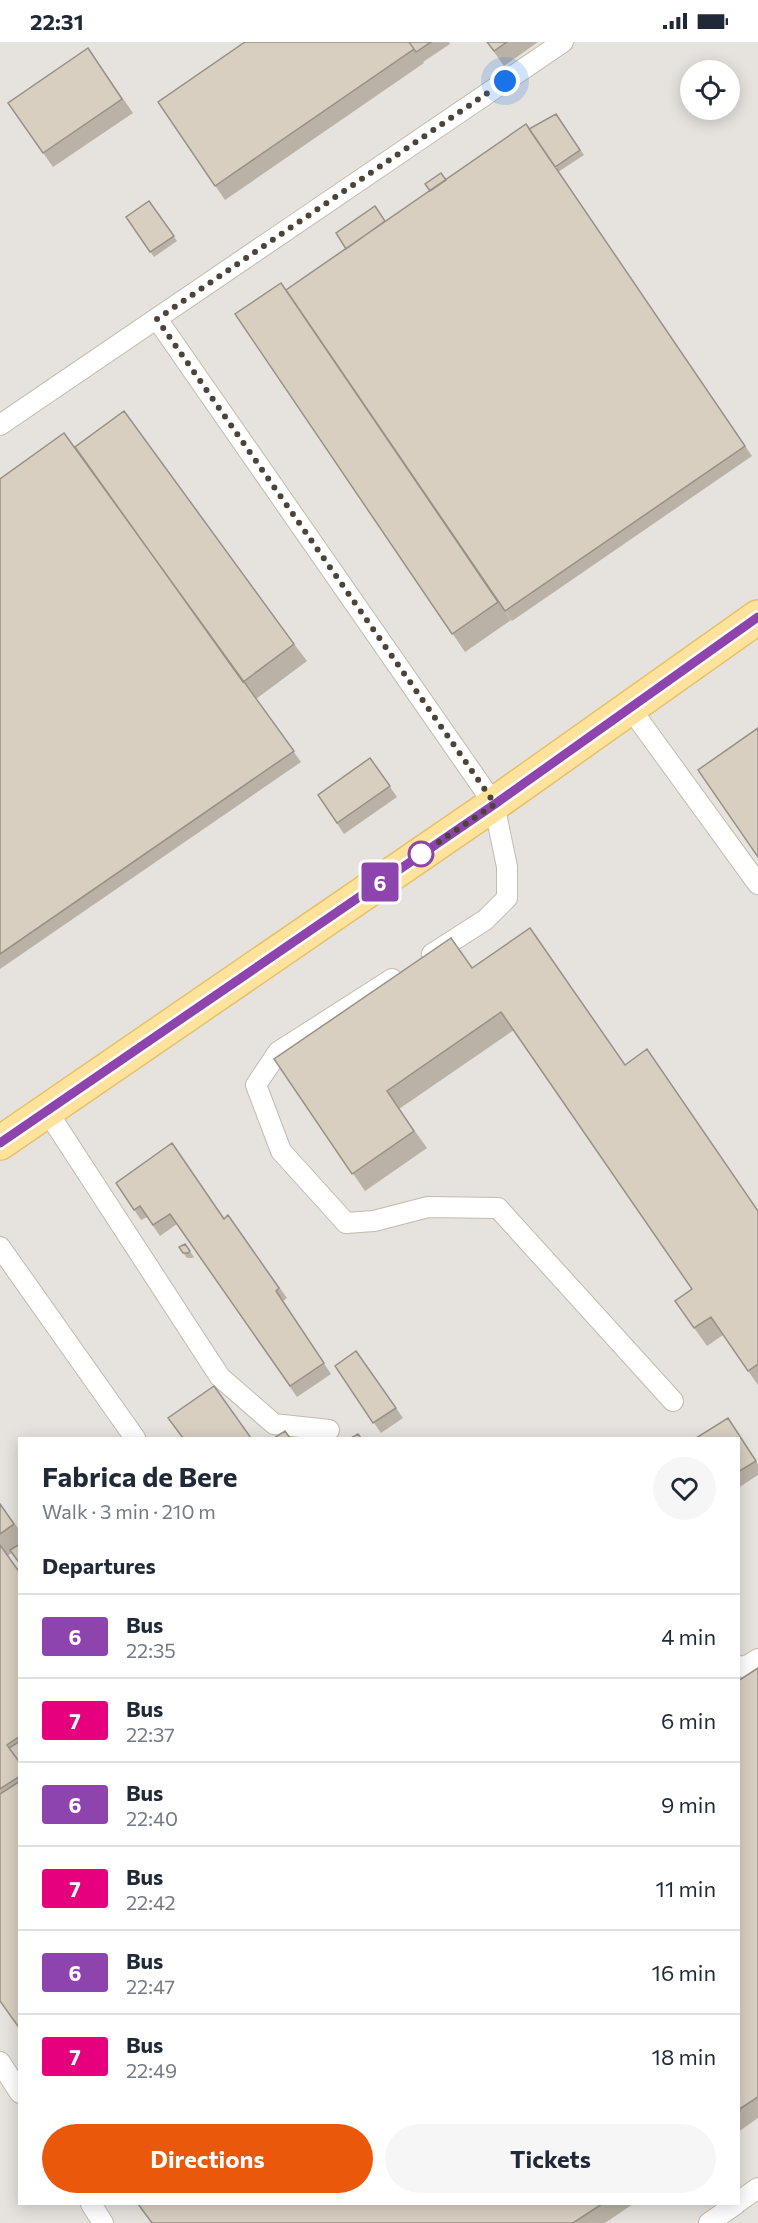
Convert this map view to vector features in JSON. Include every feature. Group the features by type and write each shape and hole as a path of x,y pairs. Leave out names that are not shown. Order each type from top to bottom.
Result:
{"main road":[{"path":"0,1143 495,804 758,617"}],"lane":[{"path":"0,425 563,42"},
{"path":"157,319 495,804 507,867 507,898 485,920 278,1052 256,1085 280,1151 346,1223 374,1221 428,1207 498,1209 672,1401"},
{"path":"630,708 758,884"},
{"path":"47,1111 220,1377 274,1424 329,1430"},
{"path":"0,1247 134,1437"},
{"path":"740,1666 745,1667 758,1659"},
{"path":"0,2062 18,2089"},
{"path":"740,2201 758,2188"},
{"path":"92,2205 103,2223"},
{"path":"709,2223 734,2205"}],"shaded area":[{"path":"0,42 758,42 758,2223 0,2223"}],"building":[{"path":"245,42 409,42 414,49 215,186 158,102"},
{"path":"409,42 431,42 416,52"},
{"path":"487,42 507,42 494,51"},
{"path":"88,48 122,99 43,153 8,103"},
{"path":"556,114 580,150 555,167 529,129"},
{"path":"526,124 745,446 505,611 286,290"},
{"path":"441,173 446,180 430,191 425,184"},
{"path":"149,201 174,236 150,252 126,217"},
{"path":"375,206 385,221 346,249 336,233"},
{"path":"281,283 498,602 452,634 235,314"},
{"path":"124,411 294,644 243,682 75,447"},
{"path":"64,433 294,751 0,954 0,479"},
{"path":"758,728 758,857 698,770"},
{"path":"370,758 390,786 337,823 318,795"},
{"path":"530,928 625,1065 647,1049 758,1211 758,1364 748,1371 711,1317 694,1328 675,1301 692,1289 501,1012 387,1091 414,1131 352,1174 274,1059 451,938 472,968"},
{"path":"172,1143 224,1219 228,1215 279,1288 276,1291 324,1363 290,1386 170,1214 153,1225 140,1206 134,1210 116,1183"},
{"path":"185,1244 190,1251 188,1253 183,1253 179,1247"},
{"path":"356,1351 396,1408 373,1423 335,1366"},
{"path":"214,1386 250,1437 182,1437 168,1418"},
{"path":"728,1418 756,1461 740,1471 740,1437 698,1437"},
{"path":"285,1431 289,1437 276,1437"},
{"path":"0,1504 14,1524 0,1534"},
{"path":"0,1545 18,1570 18,1737 7,1745 18,1760 18,1777 0,1789"},
{"path":"18,1545 18,1561 10,1550"},
{"path":"758,1668 758,2097 740,2109 740,1680"},
{"path":"18,1742 18,1760 9,1748"},
{"path":"18,1782 18,2026 0,2001 0,1794"},
{"path":"139,2205 600,2205 573,2223 152,2223"}],"bus line":[{"name":"6","path":"0,1143 495,804 758,617"}],"route":[{"path":"421,854 495,804 157,319 505,81"}]}
